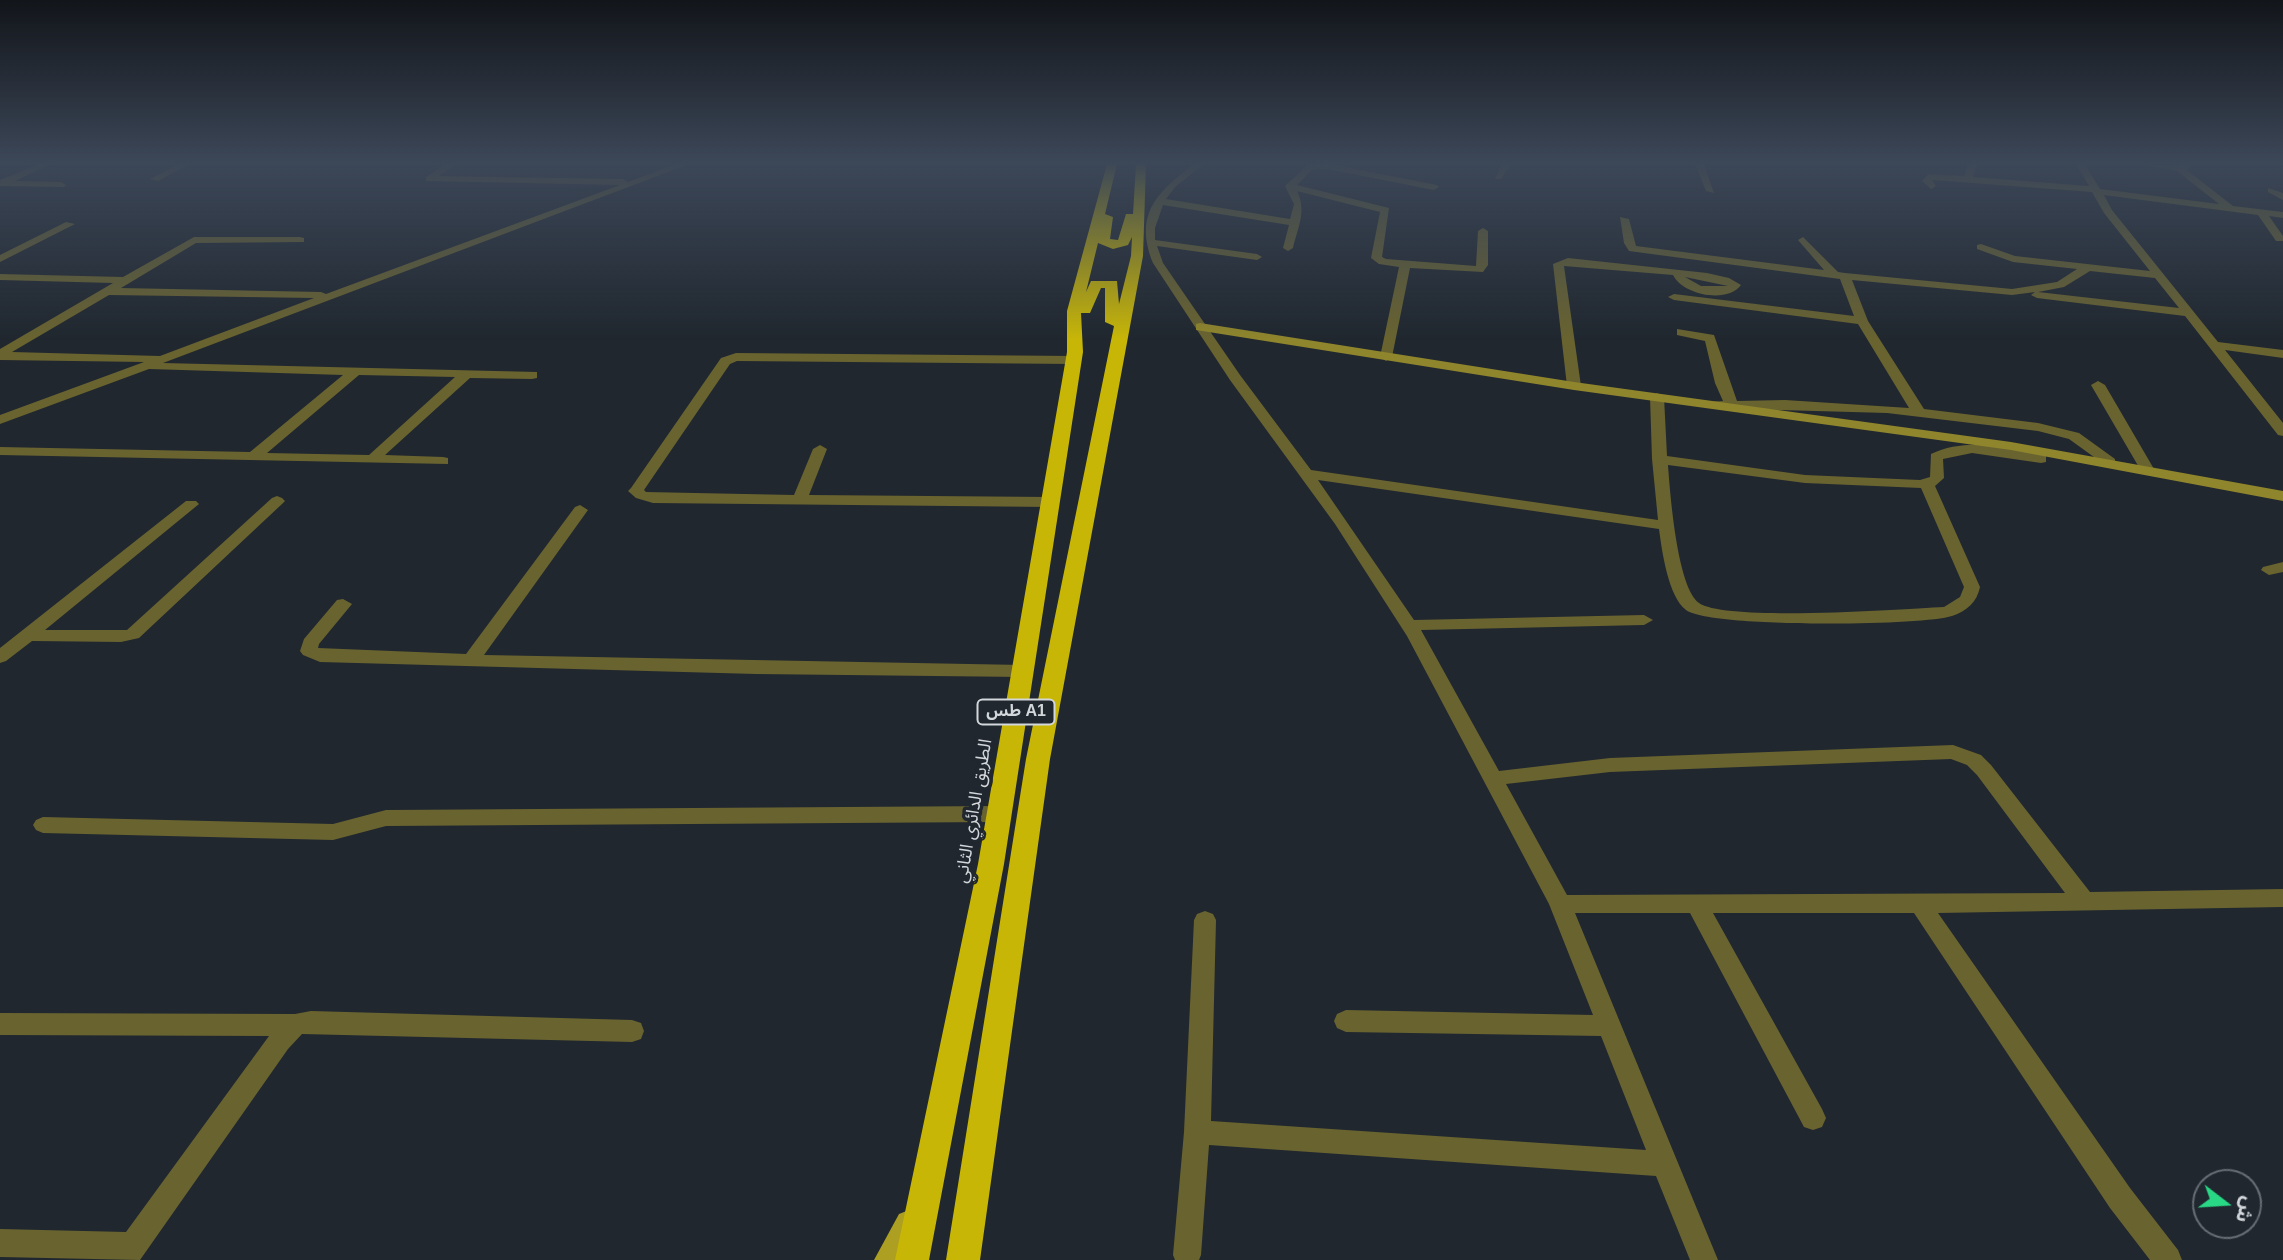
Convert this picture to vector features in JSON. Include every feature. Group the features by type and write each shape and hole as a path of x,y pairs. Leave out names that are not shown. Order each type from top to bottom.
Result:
{"highway":[{"name":"الطريق الدائري الثاني","path":"912,1260 990,864 1074,356 1074,311 1097,223"},
{"path":"1106,223 1103,241 1110,244 1124,242 1127,223"},
{"name":"طس A1","path":"963,1260 1036,772 1120,330 1133,283 1137,223"},
{"path":"1059,648 1063,590 1114,311 1112,284 1101,283 1095,286 1087,302 1074,356"}],"main road":[{"path":"888,1260 925,1193"}],"street":[{"path":"0,419 527,223"},
{"path":"1152,223 1150,242 1167,279 1308,474 1407,625 1560,904 1704,1260"},
{"path":"1288,248 1296,223"},
{"path":"1383,223 1376,258 1405,265 1479,270 1483,265 1483,232"},
{"path":"1625,223 1633,249 1839,275 2189,313"},
{"path":"2120,223 2157,275 2282,428"},
{"path":"2268,223 2280,239"},
{"path":"0,259 70,224"},
{"path":"0,355 103,291 194,240 300,240"},
{"path":"1803,240 1839,275 1862,321 1919,412"},
{"path":"1150,242 1257,257"},
{"path":"1981,247 2012,259 2157,275"},
{"path":"1574,386 1558,264 1573,262 1678,274"},
{"path":"1387,357 1405,265"},
{"path":"2012,292 2060,285 2088,267"},
{"path":"0,277 123,280"},
{"path":"103,291 332,295"},
{"path":"1674,297 1862,321"},
{"path":"1200,327 1574,386 2110,462 2283,496"},
{"path":"1681,332 1710,338 1721,383 1732,405"},
{"path":"2215,345 2283,354"},
{"path":"0,355 166,358"},
{"path":"1050,502 653,498 640,495 636,491 725,361 736,357 1074,356"},
{"path":"141,367 531,374"},
{"path":"253,457 356,371"},
{"path":"373,460 467,373"},
{"path":"2098,385 2147,469"},
{"path":"1657,397 1659,459 1677,576 1686,597 1702,611 1795,617 1947,612 1969,599 1972,587 1927,484"},
{"path":"1713,405 1803,405 1919,412 2057,430 2082,441 2110,462"},
{"path":"799,500 820,449"},
{"path":"1659,459 1805,479 1927,484 1937,478 1936,457 1942,453 1975,450 2041,459"},
{"path":"0,451 443,461"},
{"path":"1308,474 1668,526"},
{"path":"14,641 121,637 133,634 277,501"},
{"path":"0,657 14,641 191,504"},
{"path":"470,661 580,510"},
{"path":"343,604 310,643 309,651 320,656 470,661 1023,671"},
{"path":"1407,625 1644,620"},
{"path":"1492,779 1610,765 1953,752 1974,760 1984,770 2083,900"},
{"path":"43,825 333,832 386,818 997,814"},
{"path":"1560,904 1920,904 2283,898"},
{"path":"1697,904 1813,1118"},
{"path":"1920,904 2120,1198 2168,1260"},
{"path":"1187,1255 1197,1132 1205,920"},
{"path":"1346,1021 1609,1026"},
{"path":"0,1024 295,1025 311,1022 632,1031"},
{"path":"0,1243 128,1253 279,1041 295,1025"},
{"path":"1197,1132 1665,1164"}]}
